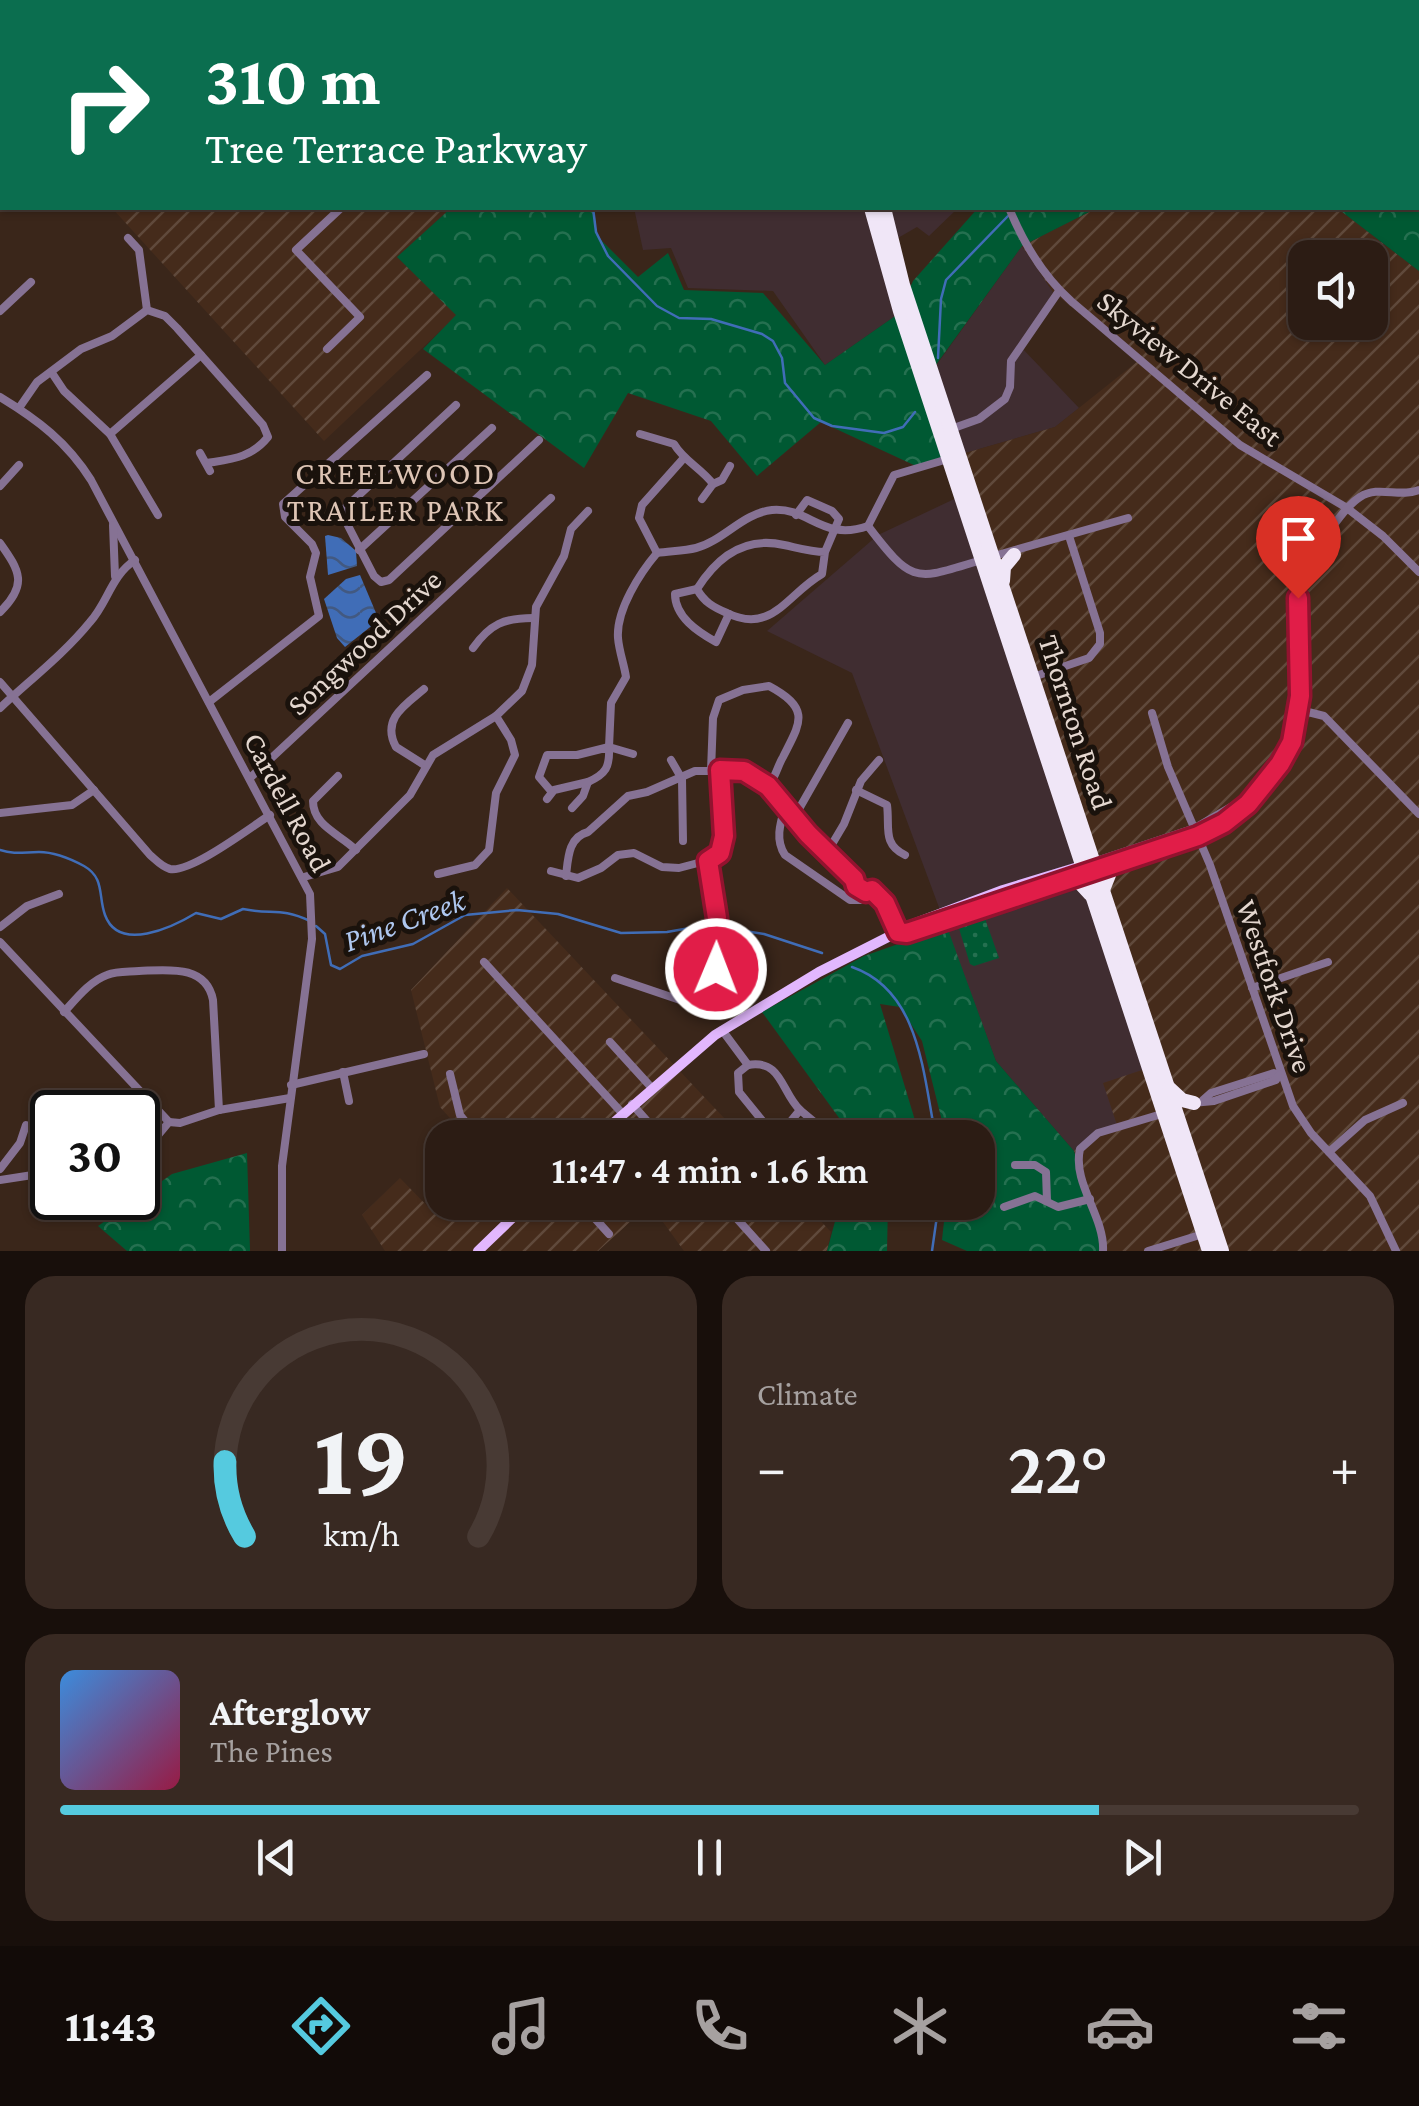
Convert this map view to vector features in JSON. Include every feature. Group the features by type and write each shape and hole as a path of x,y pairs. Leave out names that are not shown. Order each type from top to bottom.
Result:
{"highway":[{"name":"Thornton Road","path":"872,210 948,459 1004,592 1089,868 1170,1111 1222,1251"},
{"name":"Thornton Road","path":"884,210 903,285 983,527 988,559 1075,844 1089,868"},
{"path":"983,527 998,546 1015,551 1004,567 1004,592"},
{"path":"1075,844 1072,863 1061,877 1079,882 1098,895 1114,865"},
{"name":"Thornton Road","path":"1098,895 1168,1088 1170,1111 1209,1251"},
{"path":"1168,1088 1182,1100 1198,1102"}],"main road":[{"path":"900,932 907,933 1089,868"},
{"path":"614,1120 720,1031 819,972 905,926 1001,891 1061,877"},
{"path":"963,914 970,907 998,897 1001,891"},
{"path":"478,1251 511,1220"}],"street":[{"path":"327,348 360,318 296,250 340,210"},
{"name":"Skyview Drive East","path":"1010,210 1028,246 1059,290 1240,445 1347,508 1419,572"},
{"path":"128,238 139,250 148,310"},
{"path":"0,311 31,282"},
{"path":"951,430 979,419 1005,399 1011,361 1059,290"},
{"path":"148,310 164,316 201,355 256,415 268,438 260,448 240,458 208,467 200,452"},
{"path":"19,408 37,382 81,349 112,336 148,310"},
{"path":"110,434 201,355"},
{"path":"52,374 64,391 110,434 158,515"},
{"path":"209,702 318,616 310,577 316,554 312,544 285,517 283,504 427,375"},
{"name":"Cardell Road","path":"0,397 50,430 70,449 91,480 304,877 312,907 313,932 282,1166 282,1251"},
{"path":"332,520 456,405"},
{"path":"360,550 492,428"},
{"path":"640,434 674,444 683,460 698,468 712,484"},
{"path":"341,512 374,576 381,582 389,580 539,440"},
{"path":"868,526 894,475 948,459"},
{"path":"658,552 639,518 642,506 683,460"},
{"path":"0,486 19,465"},
{"path":"702,498 712,484 722,480 730,466"},
{"path":"1089,868 1114,865 1197,832 1248,804 1285,758 1295,734 1300,710 1299,587 1310,557 1360,496 1376,491 1419,490"},
{"path":"1358,516 1360,496"},
{"name":"Songwood Drive","path":"251,778 552,498"},
{"path":"697,589 703,600 729,614 752,620 776,613 802,586 822,574 824,552 836,531 838,518 832,511 807,500 796,515"},
{"path":"633,754 609,747 546,755 539,777 549,795 604,775 610,762 609,747 611,704 626,677 618,635 621,617 644,568 658,552 698,548 766,511 779,510 836,531 868,526"},
{"path":"304,877 338,867 410,795 440,749 514,702 530,674 533,618 564,556 570,529 588,511"},
{"path":"868,526 890,555 917,576 929,576 1128,518"},
{"path":"113,521 115,578"},
{"path":"1033,677 1089,658 1100,644 1100,632 1069,536"},
{"path":"0,543 15,564 18,580 14,596 0,612"},
{"path":"729,614 716,642 681,616 674,602 676,594 697,589 716,562 738,547 779,543 824,552"},
{"path":"0,708 73,642 94,618 115,578 135,560"},
{"path":"474,648 500,621 533,618"},
{"path":"0,682 150,855 174,869 232,841 270,814"},
{"path":"551,871 578,878 618,855 634,853 662,867 679,868 708,861 720,853 724,836 713,718 720,700 743,690 769,686 798,712 800,725 768,786"},
{"path":"424,688 398,711 390,730 396,747 426,766"},
{"path":"1300,710 1324,716 1419,814"},
{"name":"Westfork Drive","path":"1152,714 1280,1075 1298,1115 1370,1196 1396,1251"},
{"path":"438,874 475,865 489,850 496,793 514,756 512,740 496,716"},
{"path":"795,816 848,723"},
{"path":"671,760 682,779 683,841"},
{"path":"828,850 844,824 856,790 879,760"},
{"path":"566,876 568,855 580,834 588,832 628,796 682,779 694,771 744,771 768,786 808,834 854,879 870,884 900,932"},
{"path":"338,776 313,801 313,812 356,850"},
{"path":"572,808 588,782"},
{"path":"0,813 72,804 94,790"},
{"path":"856,790 888,805 887,838 905,856"},
{"path":"785,807 779,828 780,848 796,866 850,900 860,900 873,891"},
{"path":"1089,868 1197,832"},
{"path":"615,978 686,1002 712,982 717,918 708,861"},
{"path":"0,927 27,906 59,894"},
{"path":"0,942 169,1122 290,1098"},
{"path":"484,962 622,1112"},
{"path":"1252,988 1328,962"},
{"path":"64,1012 104,975 174,969 201,978 213,1000 219,1110"},
{"path":"720,1031 745,1066"},
{"path":"610,1042 651,1087"},
{"path":"292,1086 424,1054"},
{"path":"745,1066 761,1064 777,1072 786,1095 812,1120"},
{"path":"745,1066 736,1082 739,1092 773,1133 780,1132 800,1110"},
{"path":"344,1072 349,1101"},
{"path":"450,1074 465,1120"},
{"path":"1103,1251 1102,1234 1078,1163 1083,1144 1098,1133 1198,1102 1214,1102 1276,1080 1280,1075"},
{"path":"1329,1152 1374,1114 1403,1103"},
{"path":"632,1104 646,1120"},
{"path":"160,1133 169,1122"},
{"path":"0,1168 20,1142 26,1125"},
{"path":"1015,1165 1034,1165 1046,1172 1047,1201"},
{"path":"0,1180 30,1175"},
{"path":"1004,1207 1035,1196 1058,1207 1090,1199"},
{"path":"596,1220 609,1234"},
{"path":"738,1220 766,1251"},
{"path":"1148,1251 1203,1234"},
{"path":"488,1241 497,1251"}],"shaded area":[{"path":"114,210 449,210 397,257 457,315 324,441"},
{"path":"634,210 956,210 929,236 917,227 877,250 898,314 825,365 773,291 688,288 671,248 643,250"},
{"path":"1093,210 1340,210 1379,240 1288,240 1288,340 1388,340 1388,247 1419,271 1419,1251 1103,1251 1074,1151 1090,1135 1117,1125 1103,1083 1151,1067 955,456 1055,427 1138,361 1053,292 1022,246"},
{"path":"1022,246 1053,292 1021,347 1079,408 1055,427 955,456 925,381"},
{"path":"967,493 1152,1067 1117,1126 1090,1135 1074,1151 996,1061 852,673 767,631 878,535"},
{"path":"507,888 726,1120 452,1120 440,1107 411,990"},
{"path":"400,1178 425,1204 425,1220 632,1220 598,1251 385,1251 362,1215"},
{"path":"662,1220 820,1220 831,1232 827,1251 684,1251"}],"green space":[{"path":"449,210 594,210 597,236 638,277 668,253 684,290 763,293 825,365 898,314 913,281 976,210 1093,210 1022,246 925,380 955,456 916,466 821,422 757,476 711,421 628,393 584,468 423,349 456,315 397,257"},
{"path":"1340,210 1419,210 1419,271 1388,247 1388,240 1379,240"},
{"path":"983,913 999,958 974,966 970,964 957,922"},
{"path":"947,927 996,1061 1074,1151 1103,1251 967,1251 942,1240 944,1220 995,1220 995,1120 942,1120 922,1041 900,1007 880,1004 915,1120 841,1120 762,1012 864,956"},
{"path":"247,1153 250,1251 127,1251 98,1226 107,1220 160,1220 160,1182 172,1174"},
{"path":"835,1220 888,1220 887,1251 827,1251"}],"water":[{"path":"328,535 341,538 356,551 357,566 328,575"},
{"path":"360,575 379,620 345,647 337,638 324,599 346,579"}],"waterway":[{"path":"593,210 596,232 608,256 657,306 679,318 711,319 773,341 782,358 785,383 814,418 832,426 884,433 903,427 915,412"},
{"path":"938,358 941,299 946,280 1008,216"},
{"name":"Pine Creek","path":"0,850 51,853 84,866 98,882 105,915 122,933 147,934 196,913 221,919 243,909 283,913 310,921"},
{"name":"Pine Creek","path":"316,926 325,934 331,965 340,969 362,956 413,944 465,915 517,910 558,914 621,933 667,932 707,925 764,934 822,953"},
{"name":"Pine Creek","path":"852,967 875,979 905,1015 922,1063 933,1120"},
{"name":"Pine Creek","path":"932,1251 936,1220"}],"district":[{"name":"CREELWOOD TRAILER PARK","path":"396,492"}],"route":[{"path":"716,969 717,918 708,861 720,853 724,836 720,770 744,771 758,777 808,834 828,850 856,886 866,892 872,890 885,903 898,932 907,933 1198,836 1224,823 1248,804 1289,750 1299,718 1298,598"}]}
